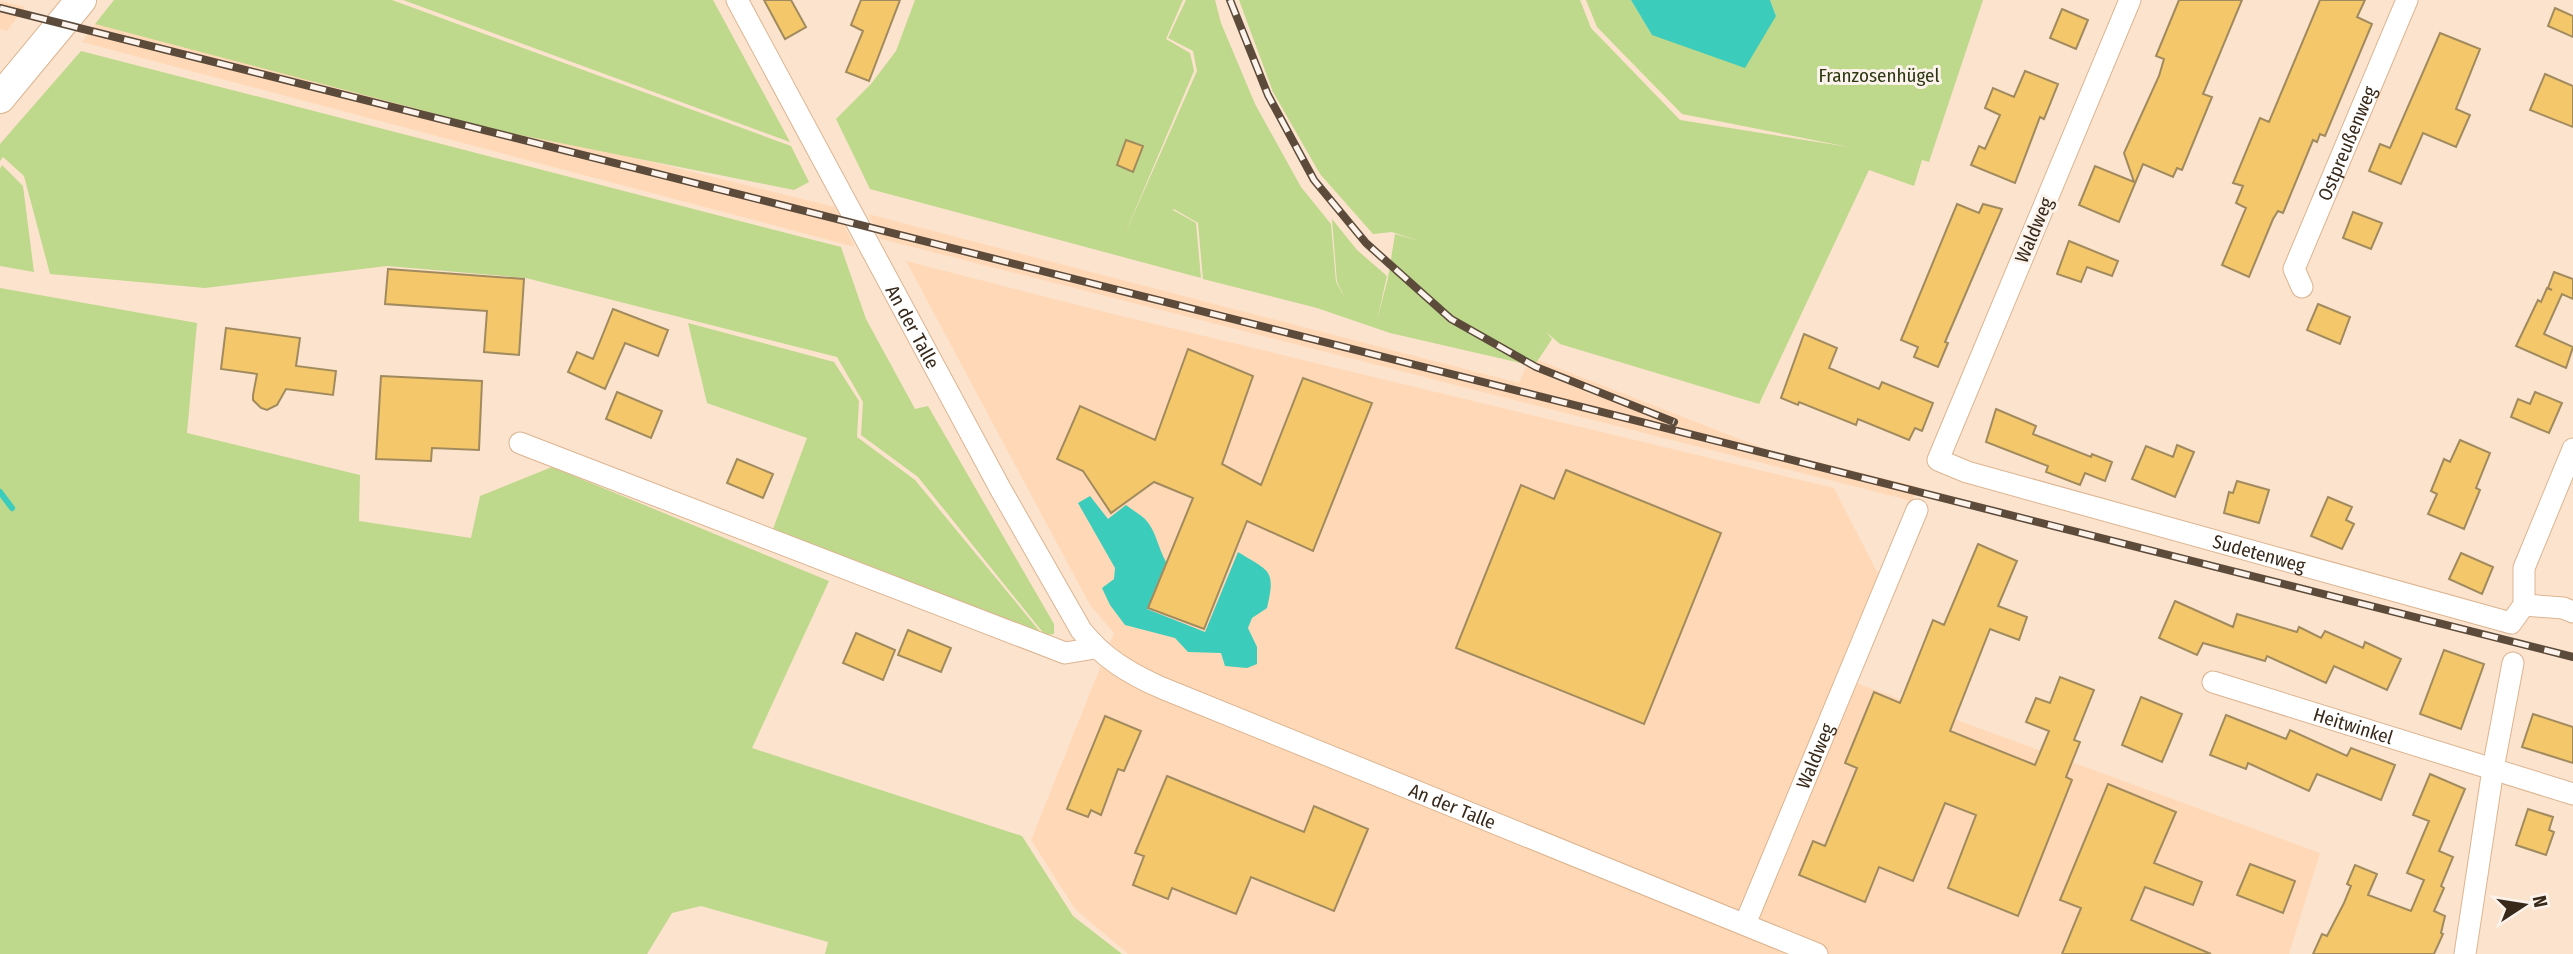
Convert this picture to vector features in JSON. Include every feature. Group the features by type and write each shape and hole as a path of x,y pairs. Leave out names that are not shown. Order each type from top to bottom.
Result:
{"main road":[{"path":"0,98 81,0"}],"street":[{"name":"An der Talle","path":"737,0 1000,491 1081,630 1096,648 1135,676 1162,688 1817,954"},
{"name":"Waldweg","path":"1938,460 2130,0"},
{"name":"Ostpreußenweg","path":"2302,287 2294,269 2407,0"},
{"path":"520,443 1065,653 1096,648"},
{"path":"2573,449 2524,568 2524,605 2563,608 2573,612"},
{"name":"Sudetenweg","path":"1938,460 1967,472 2511,624 2524,605"},
{"name":"Waldweg","path":"1745,924 1917,510"},
{"path":"2465,954 2493,769 2513,663"},
{"name":"Heitwinkel","path":"2213,682 2573,794"}],"shaded area":[{"path":"0,1 25,7 7,31 0,29"},
{"path":"95,24 835,207 855,247 82,42"},
{"path":"868,214 1519,383 1530,357 1765,449 1919,487 1912,501 881,239"},
{"path":"906,261 1113,314 1834,488 1878,574 1837,676 2320,853 2289,954 1128,954 1075,909 1031,840 1114,633 1090,605"}],"green space":[{"path":"114,0 392,0 791,146 809,182 794,190 505,132 95,24"},
{"path":"403,0 713,0 790,142"},
{"name":"Franzosenhügel","path":"915,0 1183,0 1166,39 1190,53 1194,71 1124,236 1197,71 1193,51 1168,38 1186,0 1215,0 1221,23 1255,104 1301,187 1331,224 1336,282 1345,298 1337,282 1332,219 1357,250 1387,276 1377,320 1388,278 1395,234 1419,241 1392,232 1373,234 1320,174 1273,92 1239,0 1580,0 1591,28 1680,120 1849,147 1682,114 1597,27 1586,0 1631,0 1652,35 1776,16 1770,0 1983,0 1929,162 1922,160 1914,186 1869,170 1759,404 1560,344 1546,332 1552,339 1534,366 1390,333 1317,308 1203,279 1198,223 1174,209 1171,211 1196,223 1201,278 870,189 836,119 871,84 896,51"},
{"path":"81,51 841,247 866,319 915,409 928,406 1054,624 1054,634 1045,635 918,477 861,435 863,402 837,357 526,278 387,266 205,288 50,274 24,176 3,157 0,161 0,144"},
{"path":"2,165 23,186 34,272 0,266"},
{"path":"0,288 197,323 187,433 360,475 359,521 471,538 480,496 552,467 829,581 752,748 1022,836 1073,916 1122,954 825,954 828,942 701,906 672,913 647,954 0,954"},
{"path":"688,323 834,362 859,401 857,437 915,480 1047,640 773,529 807,438 707,403"}],"water":[{"path":"1631,0 1770,0 1776,16 1745,68 1652,35"},
{"path":"1090,496 1108,519 1126,505 1143,517 1152,528 1166,562 1147,609 1205,632 1238,552 1264,568 1271,586 1267,608 1252,618 1248,628 1257,647 1257,664 1247,668 1225,666 1221,653 1188,652 1175,638 1125,625 1110,605 1102,588 1114,579 1115,568 1078,503"}],"building":[{"path":"764,0 791,0 806,27 785,39"},
{"path":"861,0 900,0 869,81 846,72 863,31 851,25"},
{"path":"2179,0 2242,0 2203,94 2212,97 2182,170 2177,168 2173,177 2143,164 2119,222 2079,205 2095,166 2134,182 2124,153 2159,76 2164,59 2156,56"},
{"path":"2320,0 2365,0 2357,17 2372,24 2325,136 2320,134 2317,142 2313,140 2283,213 2278,211 2273,219 2249,277 2222,265 2246,208 2236,203 2243,186 2233,183 2260,118 2269,122"},
{"path":"2555,8 2573,16 2573,37 2548,26"},
{"path":"2062,9 2088,20 2076,49 2050,38"},
{"path":"2440,33 2480,49 2456,109 2470,115 2456,147 2423,133 2401,184 2369,171 2380,144 2390,148"},
{"path":"2025,71 2058,84 2044,119 2040,117 2015,183 1971,165 1979,146 1985,149 2000,115 1985,108 1993,88 2014,97"},
{"path":"2545,74 2573,86 2573,127 2530,110"},
{"path":"1126,140 1143,146 1133,172 1117,165"},
{"path":"1957,204 1979,213 1983,204 2002,209 1945,342 1948,343 1938,367 1914,357 1918,347 1901,340"},
{"path":"2353,212 2382,223 2371,249 2343,238"},
{"path":"2069,241 2118,261 2112,276 2087,267 2081,282 2057,274"},
{"path":"388,269 524,279 519,355 484,352 487,311 385,304"},
{"path":"2554,272 2573,279 2573,299 2562,294 2544,334 2573,347 2566,368 2516,346 2538,300 2541,302 2547,288 2552,290 2548,288"},
{"path":"2318,304 2350,317 2340,344 2307,330"},
{"path":"613,309 668,330 658,356 625,343 605,389 568,372 577,352 593,359"},
{"path":"226,328 300,338 296,366 336,371 333,395 286,389 277,405 267,410 261,408 253,400 257,374 221,369"},
{"path":"1804,334 1837,348 1829,368 1879,389 1882,382 1933,403 1922,431 1915,428 1909,440 1858,419 1856,425 1799,402 1798,405 1781,398"},
{"path":"1188,349 1253,376 1222,464 1261,485 1303,378 1372,403 1313,551 1247,521 1204,629 1148,608 1193,498 1154,482 1111,513 1083,471 1057,459 1080,406 1155,440"},
{"path":"381,376 482,381 479,450 432,448 431,461 376,459"},
{"path":"617,392 662,411 651,438 606,419"},
{"path":"2535,392 2562,403 2549,433 2511,417 2518,399 2530,404"},
{"path":"1996,409 2036,426 2033,434 2091,457 2092,454 2112,462 2105,481 2085,473 2080,485 2046,472 2048,466 1986,442"},
{"path":"2460,440 2490,453 2476,488 2480,490 2464,529 2428,514 2437,494 2431,491 2444,459 2450,462"},
{"path":"2177,445 2194,452 2175,497 2132,479 2146,446 2173,457"},
{"path":"737,459 773,474 763,498 727,483"},
{"path":"1566,470 1721,533 1644,724 1456,648 1521,485 1554,499"},
{"path":"2237,481 2269,490 2259,523 2224,513 2229,492 2233,493"},
{"path":"2328,497 2352,507 2346,520 2354,524 2342,549 2311,536"},
{"path":"1978,544 2017,561 1998,606 2027,617 2019,640 1990,629 1950,731 2035,765 2049,731 2026,722 2036,698 2050,703 2060,677 2094,690 2074,740 2080,742 2066,777 2072,780 2018,916 1948,888 1976,815 1945,803 1913,881 1879,867 1865,902 1799,875 1813,841 1825,846 1857,768 1845,763 1874,692 1900,703 1933,620 1944,625"},
{"path":"2461,553 2493,567 2482,594 2449,579"},
{"path":"2175,601 2233,627 2237,614 2297,632 2299,627 2321,638 2325,631 2363,648 2365,642 2401,659 2387,690 2334,666 2326,683 2267,656 2265,661 2203,643 2197,655 2159,638"},
{"path":"908,630 951,648 941,672 898,655"},
{"path":"856,633 895,650 883,680 843,663"},
{"path":"2444,650 2484,664 2461,729 2420,714"},
{"path":"2141,697 2182,714 2162,762 2122,745"},
{"path":"2533,714 2573,727 2573,763 2522,747"},
{"path":"2226,715 2286,739 2290,730 2347,756 2351,748 2395,765 2381,800 2317,774 2309,791 2248,763 2246,769 2210,755"},
{"path":"1105,716 1141,731 1124,771 1118,769 1101,815 1091,810 1088,817 1067,809"},
{"path":"2430,774 2465,789 2439,851 2453,857 2434,911 2445,916 2443,934 2434,954 2313,954 2322,934 2327,936 2344,903 2351,886 2347,884 2355,865 2377,874 2368,895 2411,911 2424,880 2407,873 2429,821 2413,815"},
{"path":"1167,776 1304,832 1314,806 1368,829 1334,911 1251,877 1236,914 1172,888 1168,899 1133,885 1144,856 1135,853"},
{"path":"2108,784 2176,812 2154,863 2202,882 2193,905 2145,887 2131,920 2211,954 2062,954 2081,908 2060,900"},
{"path":"2528,809 2553,817 2549,830 2554,832 2546,855 2516,845"},
{"path":"2250,864 2295,881 2283,913 2237,895"}],"waterway":[{"path":"0,492 12,508"}],"railway":[{"path":"1230,0 1268,95 1314,180 1366,243 1451,319 1536,367 1674,422"},
{"path":"0,8 2573,657"}]}
